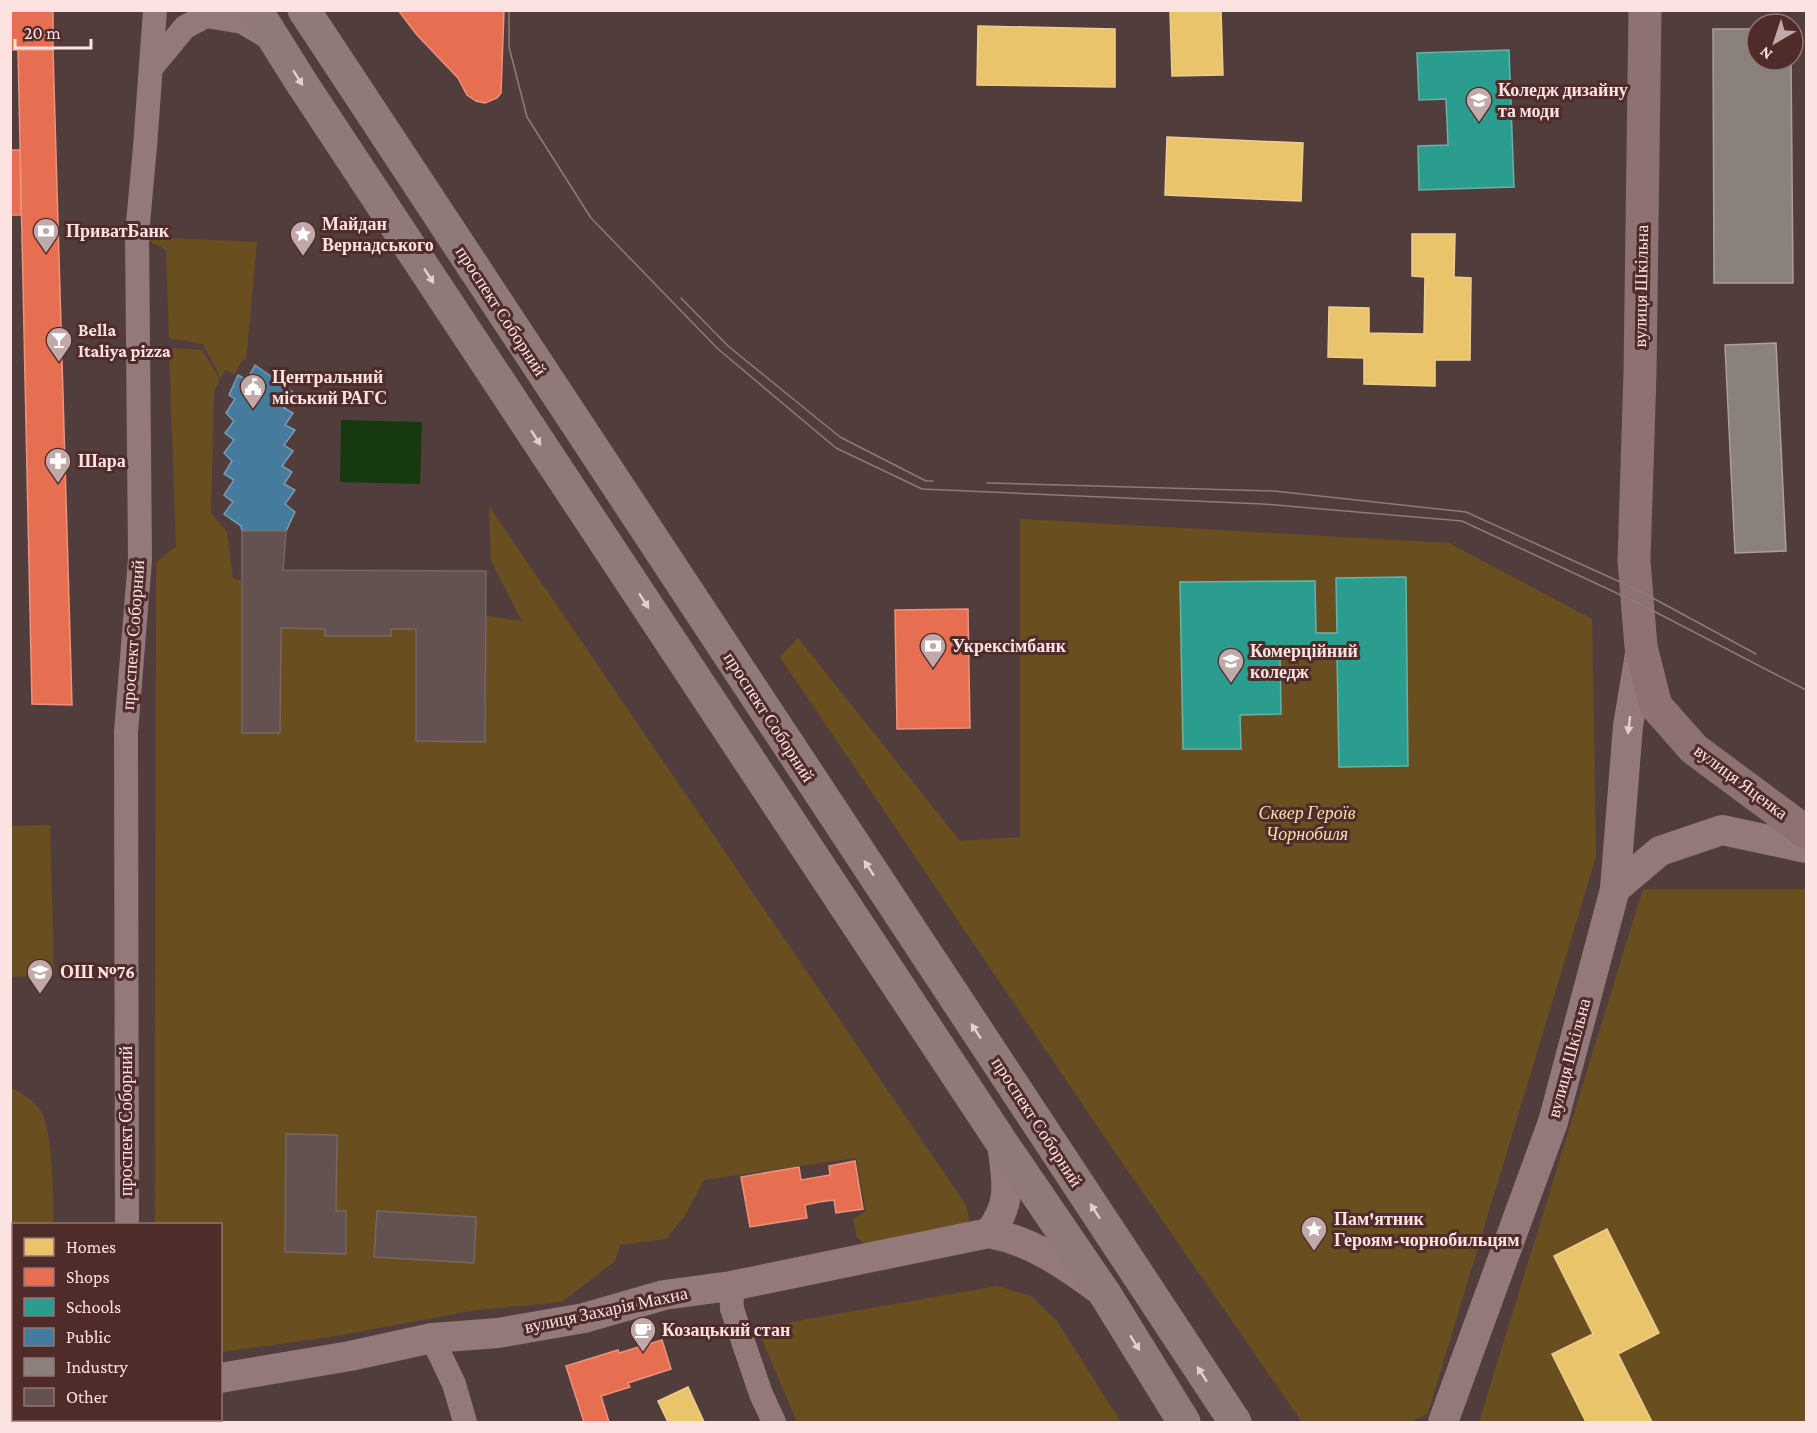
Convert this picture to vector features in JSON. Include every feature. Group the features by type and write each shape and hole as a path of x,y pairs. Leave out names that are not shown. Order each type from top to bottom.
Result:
{"main road":[{"path":"256,10 1002,1143 1105,1294 1184,1422"},
{"name":"проспект Соборний","path":"304,10 1235,1422"},
{"name":"вулиця Шкільна","path":"1634,561 1640,373 1645,10"},
{"name":"вулиця Яценка","path":"1634,561 1641,647 1656,706 1694,749 1806,832"}],"street":[{"name":"проспект Соборний","path":"127,1223 126,732 140,559 137,234 155,10"},
{"path":"151,68 185,27 206,16 242,22 276,42"},
{"name":"вулиця Шкільна","path":"1443,1422 1553,1122 1615,889 1628,726 1641,647"},
{"path":"1615,889 1660,852 1722,830 1806,848"},
{"path":"1002,1143 1007,1187 1005,1210 990,1233 1007,1236 1039,1248 1105,1294"},
{"name":"вулиця Захарія Махна","path":"222,1378 350,1356 432,1338 498,1333 573,1320 664,1295 731,1286 990,1233"},
{"path":"731,1286 732,1309 761,1394 774,1422"},
{"path":"432,1338 454,1383 465,1422"}],"green space":[{"path":"142,237 257,242 246,361 243,359 235,374 225,370 221,378 203,344 169,338 166,250"},
{"path":"169,348 202,350 220,380 214,391 211,513 227,532 233,579 522,621 491,561 489,506 966,1205 970,1224 864,1244 857,1237 853,1219 866,1211 856,1158 704,1180 684,1217 666,1239 620,1245 615,1261 562,1302 477,1310 330,1337 222,1352 222,1223 155,1223 156,580 157,562 176,546"},
{"name":"Сквер Героїв Чорнобиля","path":"1020,519 1449,543 1592,619 1596,857 1428,1413 1412,1422 1302,1422 1099,1129 780,657 798,638 960,841 1020,837"},
{"path":"50,825 54,976 11,977 11,826"},
{"path":"1643,889 1806,889 1806,1422 1479,1422"},
{"path":"11,1088 34,1103 45,1120 50,1148 54,1223 12,1223 11,1298"},
{"path":"997,1286 1031,1296 1057,1321 1121,1422 797,1422 757,1328"}],"shaded area":[{"path":"341,420 422,422 420,484 340,482"}],"building: Homes":[{"path":"1170,10 1221,10 1223,75 1172,76"},
{"path":"978,26 1115,29 1115,87 977,85"},
{"path":"1167,137 1303,143 1301,201 1165,195"},
{"path":"1412,234 1455,234 1454,277 1471,278 1470,360 1435,360 1435,386 1364,384 1364,358 1328,357 1329,307 1369,308 1369,333 1424,334 1425,277 1412,276"},
{"path":"1607,1229 1659,1333 1618,1354 1652,1422 1586,1422 1552,1354 1593,1334 1554,1256"},
{"path":"688,1387 704,1422 668,1422 658,1401"}],"building: Shops":[{"path":"10,10 53,10 53,50 10,50"},
{"path":"398,10 504,10 501,93 497,98 485,103 476,101 467,95 458,78 417,35"},
{"path":"18,50 53,50 72,705 32,704"},
{"path":"10,150 20,150 21,215 10,215"},
{"name":"Укрексімбанк","path":"968,609 970,728 897,729 895,610"},
{"path":"855,1161 863,1209 836,1213 834,1200 819,1202 805,1205 807,1218 750,1227 741,1177 799,1167 801,1180 830,1175 829,1166"},
{"path":"662,1340 671,1369 628,1383 630,1387 601,1396 609,1422 584,1422 566,1366 618,1350 619,1353"}],"building: Schools":[{"name":"Коледж дизайну та моди","path":"1509,50 1514,187 1419,190 1418,146 1448,145 1446,99 1419,100 1417,53"},
{"name":"Комерційний коледж","path":"1406,577 1408,766 1339,767 1337,654 1280,654 1281,714 1240,715 1241,749 1183,749 1180,582 1315,581 1316,633 1337,633 1336,578"}],"building: Public":[{"path":"255,365 294,393 284,408 293,413 285,425 295,430 284,445 293,451 282,466 292,472 284,484 295,490 285,504 295,512 286,531 242,531 241,526 224,514 233,502 224,495 234,480 224,474 232,461 224,453 234,440 225,433 234,421 226,413 235,399 229,395 238,375 247,380"}],"building: Industry":[{"path":"1713,29 1745,29 1745,72 1791,72 1793,283 1714,283"},
{"path":"1776,343 1786,551 1735,553 1725,345"}],"building: Other":[{"path":"242,531 286,531 283,570 486,571 485,742 416,741 416,629 391,629 391,636 325,636 325,629 281,628 280,733 242,733"},
{"path":"286,1134 337,1135 336,1211 346,1211 346,1254 285,1252"},
{"path":"377,1211 476,1217 474,1263 374,1257"}],"tram line":[{"path":"509,10 509,47 527,117 591,218 718,349 836,448 922,489 1263,504 1462,521 1638,603 1806,690"},
{"path":"681,298 728,346 840,437 926,481 933,481"},
{"path":"987,483 1274,491 1466,512 1638,590 1756,654"}],"place":[{"name":"Коледж дизайну та моди","path":"1479,123"},
{"name":"ПриватБанк","path":"46,254"},
{"name":"Майдан Вернадського","path":"303,257"},
{"name":"Bella Italiya pizza","path":"59,363"},
{"name":"Центральний міський РАГС","path":"253,410"},
{"name":"Шара","path":"58,484"},
{"name":"Укрексімбанк","path":"933,669"},
{"name":"Комерційний коледж","path":"1231,684"},
{"name":"ОШ №76","path":"40,995"},
{"name":"Пам'ятник Героям-чорнобильцям","path":"1314,1252"},
{"name":"Козацький стан","path":"643,1353"}]}
